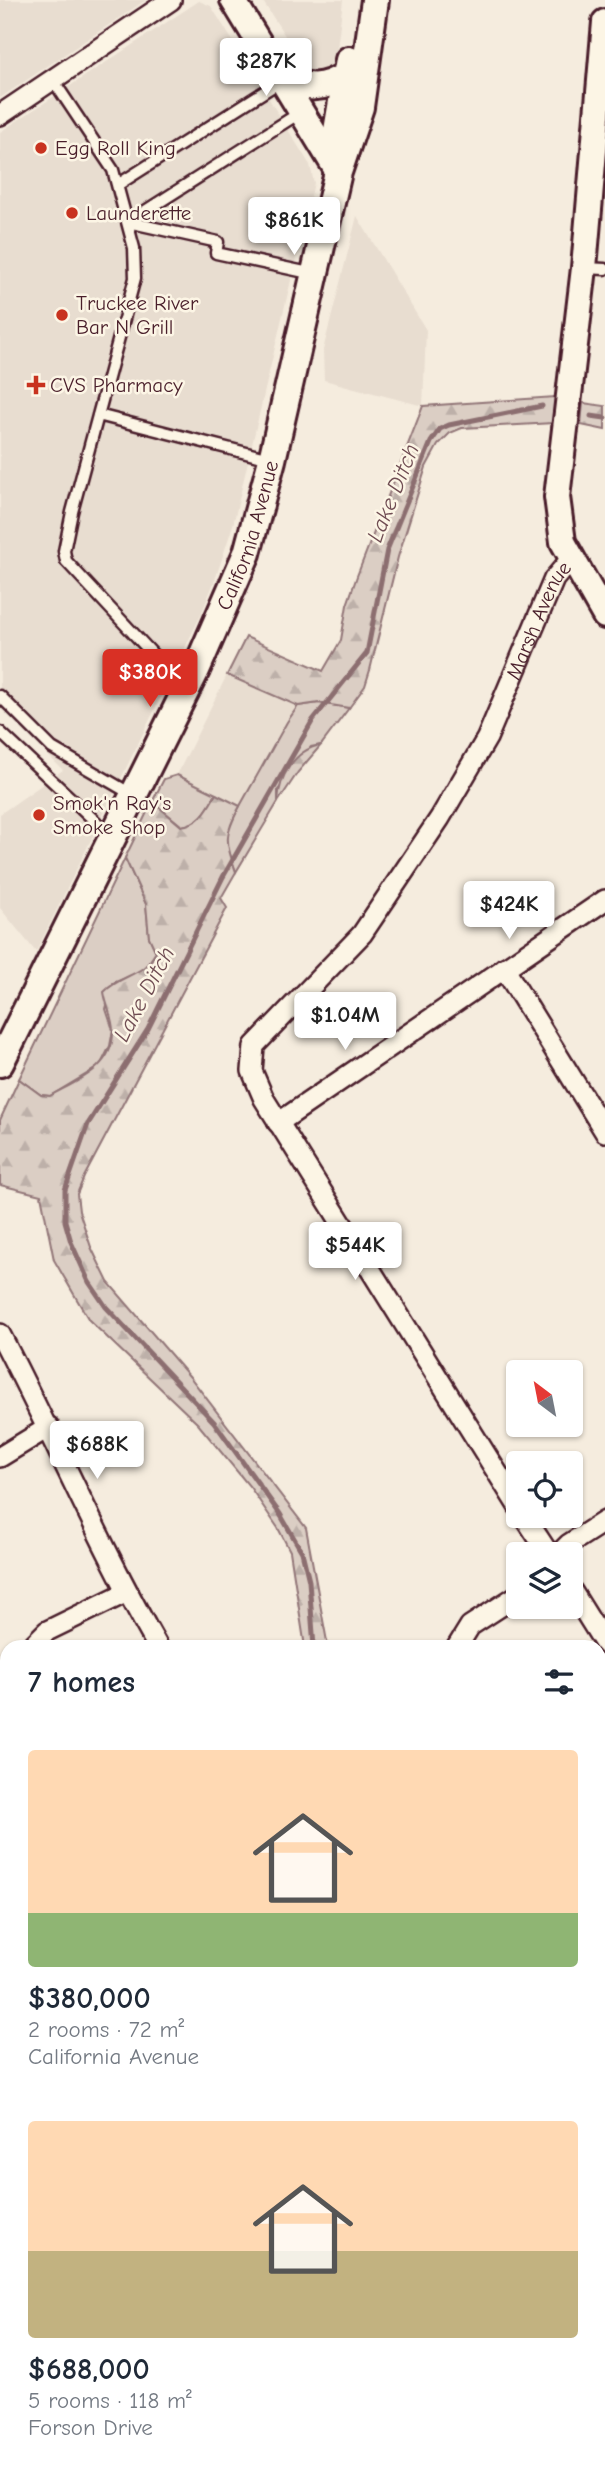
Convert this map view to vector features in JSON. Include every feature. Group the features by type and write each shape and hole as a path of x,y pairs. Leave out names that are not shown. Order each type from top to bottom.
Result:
{"main road":[{"name":"California Avenue","path":"338,172 337,127 356,0"},
{"name":"California Avenue","path":"0,1063 134,796 233,589 258,514 338,172 360,107 375,0"},
{"path":"281,78 309,88 335,83 347,74"}],"street":[{"path":"0,115 171,0"},
{"path":"233,0 338,172"},
{"name":"Marsh Avenue","path":"278,1123 256,1084 251,1057 261,1035 362,934 380,911 440,818 487,738 554,579 571,559 563,542 557,498 595,269 605,22"},
{"path":"571,559 605,616"},
{"path":"506,1487 278,1123 605,900"},
{"path":"504,968 605,1132"},
{"path":"0,1334 49,1427 127,1592 154,1640"},
{"path":"0,1457 49,1427"},
{"path":"572,1542 605,1521"},
{"path":"38,1640 47,1631 127,1592"},
{"path":"461,1640 470,1626 506,1603"},
{"path":"583,1609 602,1640"}],"lane":[{"path":"119,184 281,78"},
{"path":"53,80 110,164 119,184 136,266 72,512 64,551 66,561 161,663 191,680"},
{"path":"128,222 301,112"},
{"path":"128,222 218,242 216,253 315,274"},
{"path":"98,415 272,460"},
{"path":"0,696 52,748 134,796"},
{"path":"0,732 113,838"}],"shaded area":[{"path":"0,0 146,0 0,98"},
{"path":"262,0 343,0 336,57 331,68 319,74 307,70"},
{"path":"199,1 211,6 310,165 314,183 233,525 215,580 200,617 36,952 0,908 0,814 63,770 0,708 0,132"},
{"path":"357,216 426,330 423,406 324,380 323,350"},
{"path":"227,675 298,706 240,806 177,775"}],"green space":[{"path":"555,397 553,423 462,428 450,433 438,445 426,467 398,557 365,686 349,708 319,703 298,706 227,675 246,637 323,671 341,640 347,605 357,576 423,406"},
{"path":"583,403 605,406 605,430 581,425"},
{"path":"319,703 349,708 321,745 311,747 278,790 278,802 236,872 227,845 226,831 298,706"},
{"path":"321,745 298,772 278,802 281,783 290,766 303,752"},
{"path":"177,775 216,794 199,819 182,826 160,808 150,806 164,779"},
{"path":"216,794 240,806 231,824 228,838 236,872 221,898 227,908 84,1177 77,1194 79,1211 91,1247 108,1282 190,1377 306,1528 327,1640 304,1640 290,1551 250,1487 198,1424 89,1320 54,1260 41,1195 0,1185 0,1120 19,1079 41,1095 50,1096 92,1072 107,1055 112,1044 112,1022 104,992 146,966 156,952 149,937 146,904 125,858 150,806 160,808 181,826 194,822"},
{"path":"125,858 146,904 149,937 156,952 143,971 113,983 106,1009 113,1030 110,1046 100,1066 50,1096 41,1095 19,1079"}],"waterway":[{"name":"Lake Ditch","path":"313,1640 309,1581 302,1552 280,1514 214,1422 106,1307 89,1282 71,1242 65,1221 65,1190 88,1124 148,1029 223,877 313,720 367,653 387,550 431,442 440,429 449,425 542,406"},
{"name":"Lake Ditch","path":"591,416 605,418"}],"place":[{"name":"Egg Roll King","path":"41,148"},
{"name":"Launderette","path":"72,213"},
{"name":"Truckee River Bar N Grill","path":"62,315"},
{"name":"CVS Pharmacy","path":"36,385"},
{"name":"Smok'n Ray's Smoke Shop","path":"39,815"}]}
